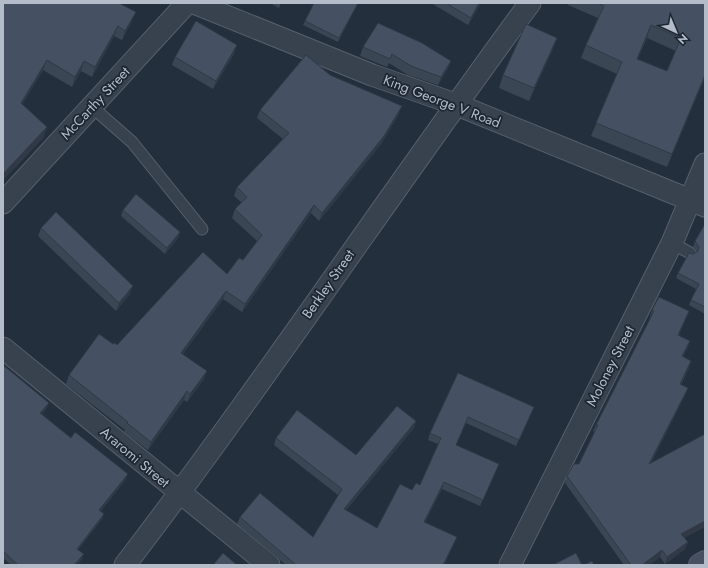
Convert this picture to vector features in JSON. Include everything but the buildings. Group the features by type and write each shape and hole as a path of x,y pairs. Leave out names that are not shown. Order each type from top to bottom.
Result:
{"main road":[{"path":"700,565 705,562"}],"street":[{"name":"McCarthy Street","path":"3,202 187,3"},
{"name":"King George V Road","path":"194,3 372,75 455,104 698,203"},
{"name":"Berkley Street","path":"125,565 179,493 455,104 530,3"},
{"name":"Moloney Street","path":"510,565 672,242 698,203 705,164"},
{"name":"Araromi Street","path":"3,348 269,565"}],"lane":[{"path":"92,107 132,142 202,230"},
{"path":"672,242 690,253"}]}
